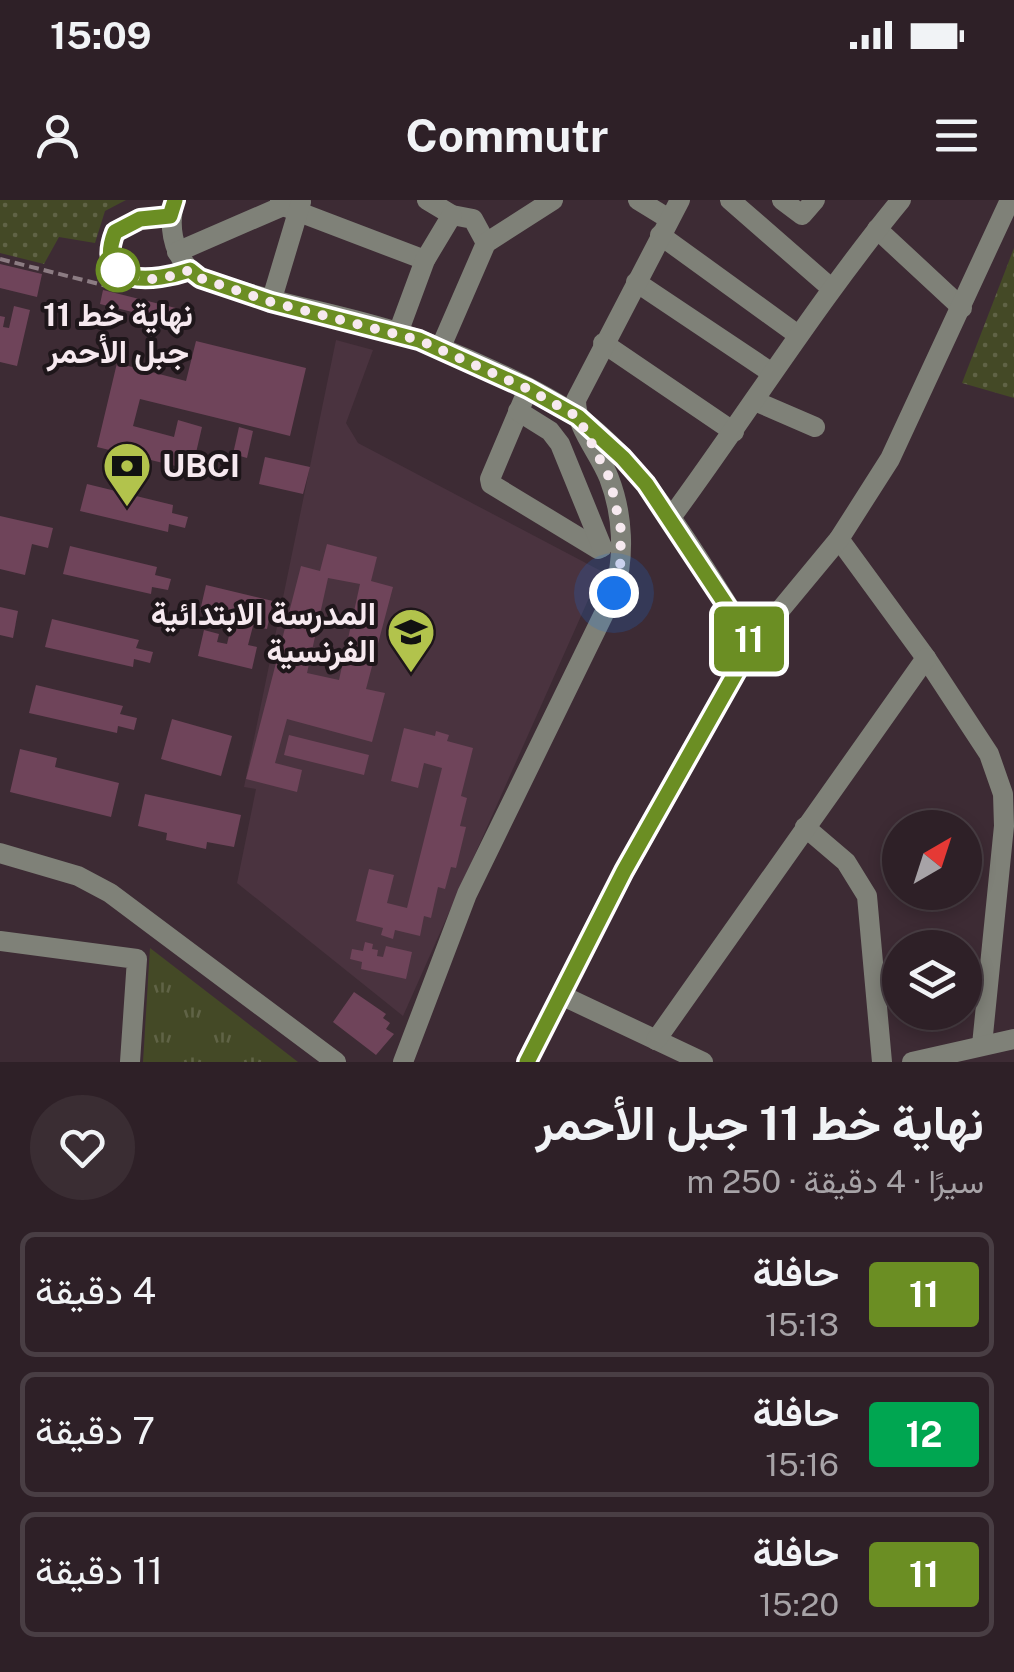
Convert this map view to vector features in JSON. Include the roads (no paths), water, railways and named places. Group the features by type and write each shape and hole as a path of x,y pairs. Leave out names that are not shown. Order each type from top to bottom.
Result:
{"street":[{"path":"428,200 466,210 486,243"},
{"path":"440,349 486,243 553,200"},
{"path":"638,200 670,218 798,335"},
{"path":"782,200 802,215 815,200"},
{"path":"670,519 831,288 901,200"},
{"path":"527,1062 626,868 752,644 839,539 890,459 1010,200"},
{"path":"739,203 831,288"},
{"path":"177,252 291,204 425,260"},
{"path":"271,302 291,204"},
{"path":"190,270 150,280 129,278 112,262 109,248 115,232 172,208 177,252 200,278 271,302 398,332 528,389 578,417 623,458 670,519 752,644"},
{"path":"398,332 425,260 466,210"},
{"path":"403,1062 467,894 614,593 620,574 621,530 610,479 578,417 576,400 670,218"},
{"path":"877,229 962,308"},
{"path":"636,282 772,374"},
{"path":"604,343 734,432"},
{"path":"518,411 550,431 560,444 600,549 491,484 490,479 518,411 528,389"},
{"path":"755,401 815,426"},
{"path":"839,539 926,658 989,754 1003,794 1004,826 982,1045"},
{"path":"656,1040 926,658"},
{"path":"806,826 846,862 867,896 882,1062"},
{"path":"0,853 78,876 110,893 336,1062"},
{"path":"0,941 137,958 130,1062"},
{"path":"563,996 703,1062"},
{"path":"912,1062 1014,1039"}],"place":[{"name":"نهاية خط 11 جبل الأحمر","path":"118,270"},
{"name":"UBCI","path":"127,508"},
{"name":"المدرسة الابتدائية الفرنسية","path":"411,674"}]}
